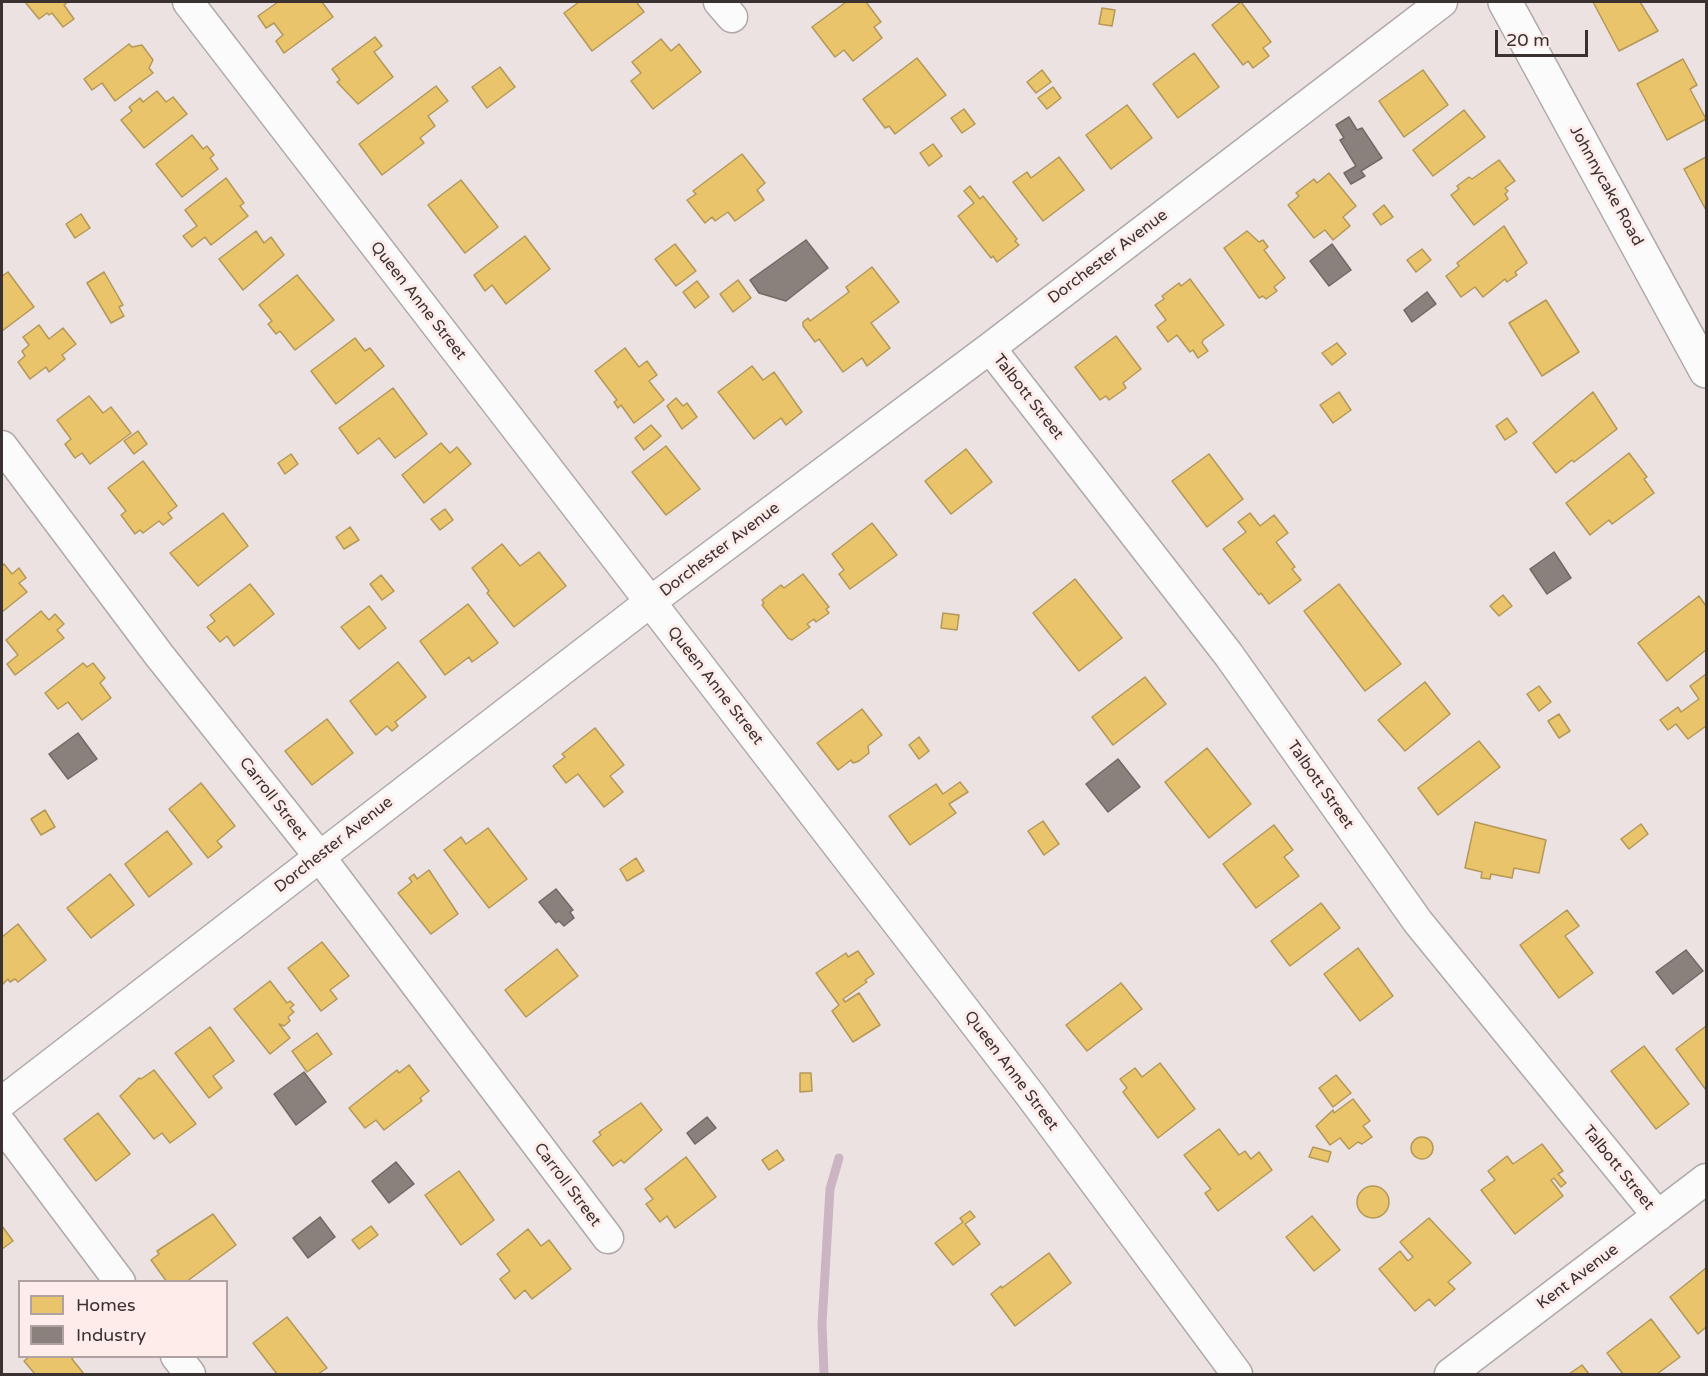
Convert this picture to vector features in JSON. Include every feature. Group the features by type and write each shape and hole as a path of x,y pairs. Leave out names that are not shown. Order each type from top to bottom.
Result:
{"main road":[{"name":"Johnnycake Road","path":"1505,2 1707,371"}],"street":[{"name":"Queen Anne Street","path":"188,2 1031,1096 1237,1374"},
{"name":"Dorchester Avenue","path":"2,1102 650,602 990,348 1442,2"},
{"name":"Talbott Street","path":"990,348 1228,654 1418,922 1658,1216"},
{"name":"Carroll Street","path":"2,446 159,655 319,856 608,1238"},
{"path":"2,1125 119,1280"},
{"name":"Kent Avenue","path":"1450,1374 1707,1179"},
{"path":"178,1358 190,1374"}],"building: Homes":[{"path":"25,2 68,2 64,5 74,19 63,27 52,13 49,15 47,13 39,19"},
{"path":"278,2 322,2 333,17 284,53 276,41 283,35 274,23 266,28 258,16"},
{"path":"579,2 639,2 637,3 644,12 592,51 564,13"},
{"path":"846,2 866,2 881,22 874,27 882,38 853,61 844,50 835,57 812,27"},
{"path":"1241,2 1271,42 1263,48 1269,56 1253,68 1248,61 1243,65 1212,25"},
{"path":"1593,2 1640,2 1658,31 1619,51"},
{"path":"1102,8 1115,10 1112,26 1099,24"},
{"path":"375,37 382,46 374,52 393,77 358,104 337,82 340,80 332,69"},
{"path":"661,39 671,51 679,44 701,72 653,109 631,81 641,73 632,62"},
{"path":"129,44 132,47 142,45 153,60 149,68 153,73 115,101 102,83 92,90 84,79"},
{"path":"1194,53 1219,87 1178,118 1153,84"},
{"path":"917,58 946,95 895,134 889,126 885,128 863,99"},
{"path":"1683,59 1697,85 1690,89 1706,119 1667,140 1637,84"},
{"path":"500,67 515,87 487,108 472,87"},
{"path":"1042,70 1051,82 1036,93 1027,82"},
{"path":"1423,70 1448,105 1404,137 1379,101"},
{"path":"436,86 448,101 428,116 435,126 420,138 424,143 382,175 359,144"},
{"path":"1053,87 1061,98 1047,109 1038,98"},
{"path":"157,91 166,102 173,97 187,114 144,148 121,120 132,111 129,107 140,98 143,102"},
{"path":"1127,105 1152,138 1111,169 1086,135"},
{"path":"964,109 975,124 962,133 951,118"},
{"path":"1464,110 1485,137 1433,176 1413,150"},
{"path":"192,135 203,149 207,146 214,155 210,158 218,169 182,197 156,164"},
{"path":"933,144 942,156 929,166 920,153"},
{"path":"742,154 765,183 757,190 764,200 735,221 728,212 715,221 712,217 705,223 687,200 696,194 693,191"},
{"path":"1059,157 1084,190 1043,221 1013,182 1027,172 1031,178"},
{"path":"1706,157 1706,210 1684,169"},
{"path":"1499,160 1515,181 1505,188 1508,191 1505,194 1508,199 1474,225 1451,195 1459,189 1457,186 1469,177 1472,179"},
{"path":"1329,173 1356,206 1343,217 1350,226 1333,240 1325,230 1314,238 1288,205 1299,196 1296,193 1314,179 1317,183"},
{"path":"226,178 244,203 240,206 248,216 211,245 205,237 192,247 183,236 197,226 185,210"},
{"path":"461,180 498,227 465,253 428,205"},
{"path":"970,186 980,199 983,196 1017,239 1015,241 1019,245 997,262 993,256 991,258 958,216 974,203 964,191"},
{"path":"1384,205 1393,217 1381,225 1373,214"},
{"path":"81,214 90,228 75,238 66,224"},
{"path":"1504,226 1527,263 1515,272 1517,275 1507,282 1505,279 1483,297 1475,287 1461,297 1446,276 1459,266 1457,263"},
{"path":"256,231 264,243 271,237 284,255 243,290 219,259"},
{"path":"1247,231 1259,242 1263,240 1268,247 1264,250 1285,278 1274,287 1277,291 1266,299 1263,296 1259,298 1224,248"},
{"path":"525,236 550,269 506,304 492,285 485,291 474,275"},
{"path":"675,244 696,271 676,286 655,259"},
{"path":"1422,249 1431,260 1416,272 1407,260"},
{"path":"872,267 899,302 871,323 890,348 867,366 862,358 843,372 819,339 815,342 803,326 803,322 808,318 810,321 849,292 846,287"},
{"path":"8,272 34,307 2,331 2,276"},
{"path":"104,272 123,305 119,307 124,316 111,323 87,283"},
{"path":"297,275 334,320 295,350 280,331 276,334 268,324 272,321 259,305"},
{"path":"1190,279 1224,325 1203,340 1202,343 1208,351 1198,358 1193,350 1190,352 1177,335 1168,342 1157,327 1166,320 1155,305 1164,299 1162,296 1179,283 1181,286"},
{"path":"738,280 751,298 733,312 720,294"},
{"path":"697,281 709,297 695,308 683,292"},
{"path":"1546,300 1579,352 1542,376 1509,323"},
{"path":"39,325 49,339 63,328 76,344 62,355 65,359 49,372 46,367 30,379 18,362 25,356 22,351 29,345 23,337"},
{"path":"1116,336 1141,369 1123,383 1126,388 1109,400 1106,396 1100,400 1075,367"},
{"path":"355,338 365,351 370,348 384,366 336,404 311,371"},
{"path":"1337,343 1346,354 1332,365 1322,353"},
{"path":"625,348 639,367 647,361 657,375 649,381 664,400 634,423 621,405 618,408 614,402 617,400 595,371"},
{"path":"752,366 763,380 774,372 802,412 786,425 781,418 754,439 718,392"},
{"path":"393,388 427,434 395,458 379,438 358,454 339,428"},
{"path":"1339,392 1351,410 1333,423 1320,405"},
{"path":"1593,392 1617,429 1556,473 1533,443"},
{"path":"89,396 103,413 111,407 131,433 90,464 82,453 75,458 65,444 71,439 57,420"},
{"path":"676,398 683,406 687,403 697,417 682,429 667,406"},
{"path":"1507,418 1517,432 1505,440 1496,426"},
{"path":"651,425 661,436 644,450 635,438"},
{"path":"138,431 147,444 134,454 124,441"},
{"path":"441,443 450,453 457,447 471,464 424,503 402,475"},
{"path":"666,446 700,489 666,515 632,472"},
{"path":"966,449 992,482 951,514 925,481"},
{"path":"1629,453 1647,477 1644,479 1654,493 1612,524 1609,520 1590,535 1566,503"},
{"path":"291,454 298,464 285,474 278,463"},
{"path":"1209,454 1243,499 1207,527 1172,481"},
{"path":"143,461 177,506 168,513 172,518 163,525 159,521 143,533 140,530 135,534 121,515 126,511 108,488"},
{"path":"445,509 453,520 440,530 431,519"},
{"path":"223,513 248,546 198,586 170,553"},
{"path":"1250,513 1260,526 1274,515 1288,533 1276,542 1295,567 1292,569 1301,580 1269,604 1261,593 1259,595 1223,549 1246,532 1238,522"},
{"path":"872,523 897,555 850,589 839,574 844,570 832,554"},
{"path":"350,527 359,540 344,549 336,537"},
{"path":"502,544 520,566 539,552 566,586 514,627 487,593 489,591 472,568"},
{"path":"4,564 12,574 19,568 26,578 19,583 27,592 2,612 2,566"},
{"path":"803,574 829,607 826,609 829,613 816,622 814,619 807,624 810,627 792,640 762,605 764,603 762,600 781,585 784,588"},
{"path":"381,575 394,591 382,600 370,584"},
{"path":"1075,579 1122,638 1079,671 1033,613"},
{"path":"250,584 274,614 234,646 227,636 220,642 207,627 215,621 210,615"},
{"path":"1339,584 1401,664 1365,691 1304,611"},
{"path":"1503,595 1512,606 1499,616 1490,606"},
{"path":"1699,596 1706,606 1706,650 1667,681 1638,643"},
{"path":"468,604 498,643 472,662 469,657 445,675 420,641"},
{"path":"369,606 386,628 359,649 341,627"},
{"path":"41,611 49,620 55,614 64,624 57,630 64,638 15,675 7,664 18,655 6,640"},
{"path":"943,613 959,615 957,630 941,628"},
{"path":"398,662 426,697 395,722 398,726 392,731 387,726 376,735 350,701"},
{"path":"83,663 87,667 93,663 105,678 100,683 111,698 82,720 68,702 58,709 45,693"},
{"path":"1706,674 1706,726 1688,739 1676,724 1668,730 1660,720 1678,707 1681,712 1699,699 1690,686"},
{"path":"1145,677 1166,704 1113,745 1092,717"},
{"path":"1425,682 1450,714 1405,751 1378,720"},
{"path":"1539,686 1551,702 1539,711 1527,694"},
{"path":"862,709 882,735 868,746 869,753 859,761 853,763 851,760 838,770 817,743"},
{"path":"1559,714 1570,731 1559,738 1548,721"},
{"path":"327,719 353,753 312,785 285,751"},
{"path":"595,728 624,765 610,776 623,792 604,807 578,774 566,783 553,766 565,757 562,754"},
{"path":"919,737 929,751 919,759 909,745"},
{"path":"1479,741 1500,767 1438,815 1418,788"},
{"path":"1207,748 1251,804 1209,838 1165,782"},
{"path":"960,782 968,792 949,804 956,813 910,845 889,816 936,784 943,794"},
{"path":"201,783 235,826 217,841 222,847 208,858 169,809"},
{"path":"45,810 55,827 41,835 31,819"},
{"path":"1043,821 1059,844 1044,855 1028,831"},
{"path":"1475,822 1546,840 1539,873 1514,868 1512,878 1491,874 1490,879 1481,878 1482,872 1465,868"},
{"path":"1641,824 1648,834 1629,849 1621,839"},
{"path":"1274,825 1293,850 1284,857 1299,876 1256,908 1223,864"},
{"path":"488,828 527,879 489,908 444,850 461,837 466,844"},
{"path":"167,831 192,864 149,897 125,864"},
{"path":"636,858 644,871 627,881 620,869"},
{"path":"429,870 458,914 431,934 398,893 412,882 409,878 414,874 417,879"},
{"path":"110,874 134,905 91,938 67,908"},
{"path":"1321,903 1340,928 1290,966 1271,941"},
{"path":"1567,910 1579,926 1565,936 1593,973 1559,998 1520,945"},
{"path":"18,924 46,960 18,982 15,979 10,982 8,979 2,985 2,937"},
{"path":"322,942 349,976 330,990 337,999 321,1011 288,968"},
{"path":"1358,948 1393,996 1360,1021 1324,974"},
{"path":"557,949 578,976 526,1017 505,990"},
{"path":"858,951 874,974 865,980 867,982 843,999 845,1002 859,993 880,1025 853,1042 832,1011 839,1005 816,973 846,953 848,957"},
{"path":"270,981 287,1003 290,1001 294,1005 290,1008 294,1012 288,1017 290,1021 284,1026 279,1024 290,1038 270,1054 234,1009"},
{"path":"1121,983 1142,1009 1087,1051 1066,1025"},
{"path":"1706,1026 1706,1090 1676,1049"},
{"path":"210,1027 234,1061 213,1076 222,1088 209,1098 175,1053"},
{"path":"317,1033 332,1054 307,1072 292,1051"},
{"path":"1644,1046 1689,1104 1656,1129 1611,1071"},
{"path":"1160,1063 1195,1109 1158,1138 1123,1092 1127,1088 1120,1079 1135,1068 1142,1077"},
{"path":"409,1065 429,1091 420,1098 422,1101 384,1130 376,1120 365,1128 349,1108 397,1070 399,1073"},
{"path":"154,1070 196,1124 170,1143 162,1133 154,1139 120,1096 139,1078 141,1079"},
{"path":"800,1073 811,1073 812,1091 800,1092"},
{"path":"1336,1075 1351,1093 1333,1107 1319,1088"},
{"path":"1353,1099 1370,1121 1363,1126 1372,1137 1362,1144 1358,1142 1349,1149 1340,1138 1330,1145 1316,1126 1333,1110 1334,1113"},
{"path":"641,1103 662,1130 624,1163 621,1160 613,1166 593,1141 601,1135 599,1132"},
{"path":"98,1113 130,1154 96,1181 64,1139"},
{"path":"1219,1129 1239,1155 1245,1151 1251,1159 1259,1152 1272,1170 1218,1211 1205,1193 1211,1189 1184,1155"},
{"path":"1422,1137 1430,1140 1433,1148 1430,1156 1422,1159 1414,1156 1411,1148 1414,1140"},
{"path":"1542,1144 1563,1171 1558,1174 1566,1183 1561,1187 1554,1178 1551,1180 1563,1196 1515,1234 1481,1190 1495,1180 1488,1171 1507,1156 1513,1164"},
{"path":"1313,1147 1331,1152 1328,1162 1309,1157"},
{"path":"777,1150 784,1160 769,1170 762,1160"},
{"path":"686,1157 716,1197 675,1228 667,1216 660,1222 646,1204 653,1199 645,1189"},
{"path":"459,1171 494,1220 461,1245 425,1195"},
{"path":"1373,1186 1384,1191 1389,1202 1384,1213 1373,1218 1362,1213 1357,1202 1362,1191"},
{"path":"970,1211 975,1217 965,1224 980,1244 953,1265 935,1243 963,1222 960,1218"},
{"path":"213,1214 236,1245 189,1280 166,1280 151,1260 159,1254 157,1251"},
{"path":"1312,1216 1340,1250 1314,1271 1286,1237"},
{"path":"1429,1218 1471,1263 1448,1282 1455,1289 1435,1306 1429,1299 1415,1311 1379,1269 1400,1251 1408,1261 1413,1257 1400,1242"},
{"path":"2,1226 13,1241 2,1249"},
{"path":"371,1226 378,1235 359,1249 352,1240"},
{"path":"528,1229 541,1246 549,1240 571,1269 532,1299 525,1290 515,1299 500,1279 510,1271 497,1254"},
{"path":"1049,1253 1071,1283 1015,1326 991,1294"},
{"path":"1706,1268 1706,1327 1698,1334 1670,1297"},
{"path":"287,1317 327,1368 318,1374 277,1374 253,1343"},
{"path":"1651,1319 1680,1357 1657,1374 1623,1374 1607,1353"},
{"path":"28,1358 73,1358 84,1374 35,1374 24,1361"},
{"path":"1582,1365 1589,1374 1569,1374"}],"building: Industry":[{"path":"1349,117 1357,130 1362,128 1382,158 1361,171 1365,176 1351,184 1344,173 1356,166 1340,140 1344,138 1336,125"},
{"path":"806,240 828,268 786,301 759,293 750,280"},
{"path":"1332,244 1351,270 1329,286 1310,261"},
{"path":"1427,292 1436,304 1412,322 1404,310"},
{"path":"1554,552 1571,578 1547,594 1530,569"},
{"path":"78,733 97,759 68,779 49,754"},
{"path":"1118,759 1140,787 1108,812 1086,784"},
{"path":"556,889 573,910 570,912 574,918 564,926 559,921 556,923 539,902"},
{"path":"1686,950 1703,971 1673,994 1656,972"},
{"path":"304,1072 326,1102 296,1125 274,1094"},
{"path":"707,1117 716,1128 695,1144 687,1133"},
{"path":"396,1162 414,1184 389,1203 372,1181"},
{"path":"320,1217 335,1237 308,1258 293,1238"}],"waterway":[{"path":"824,1374 822,1324 830,1189 839,1158"}]}
